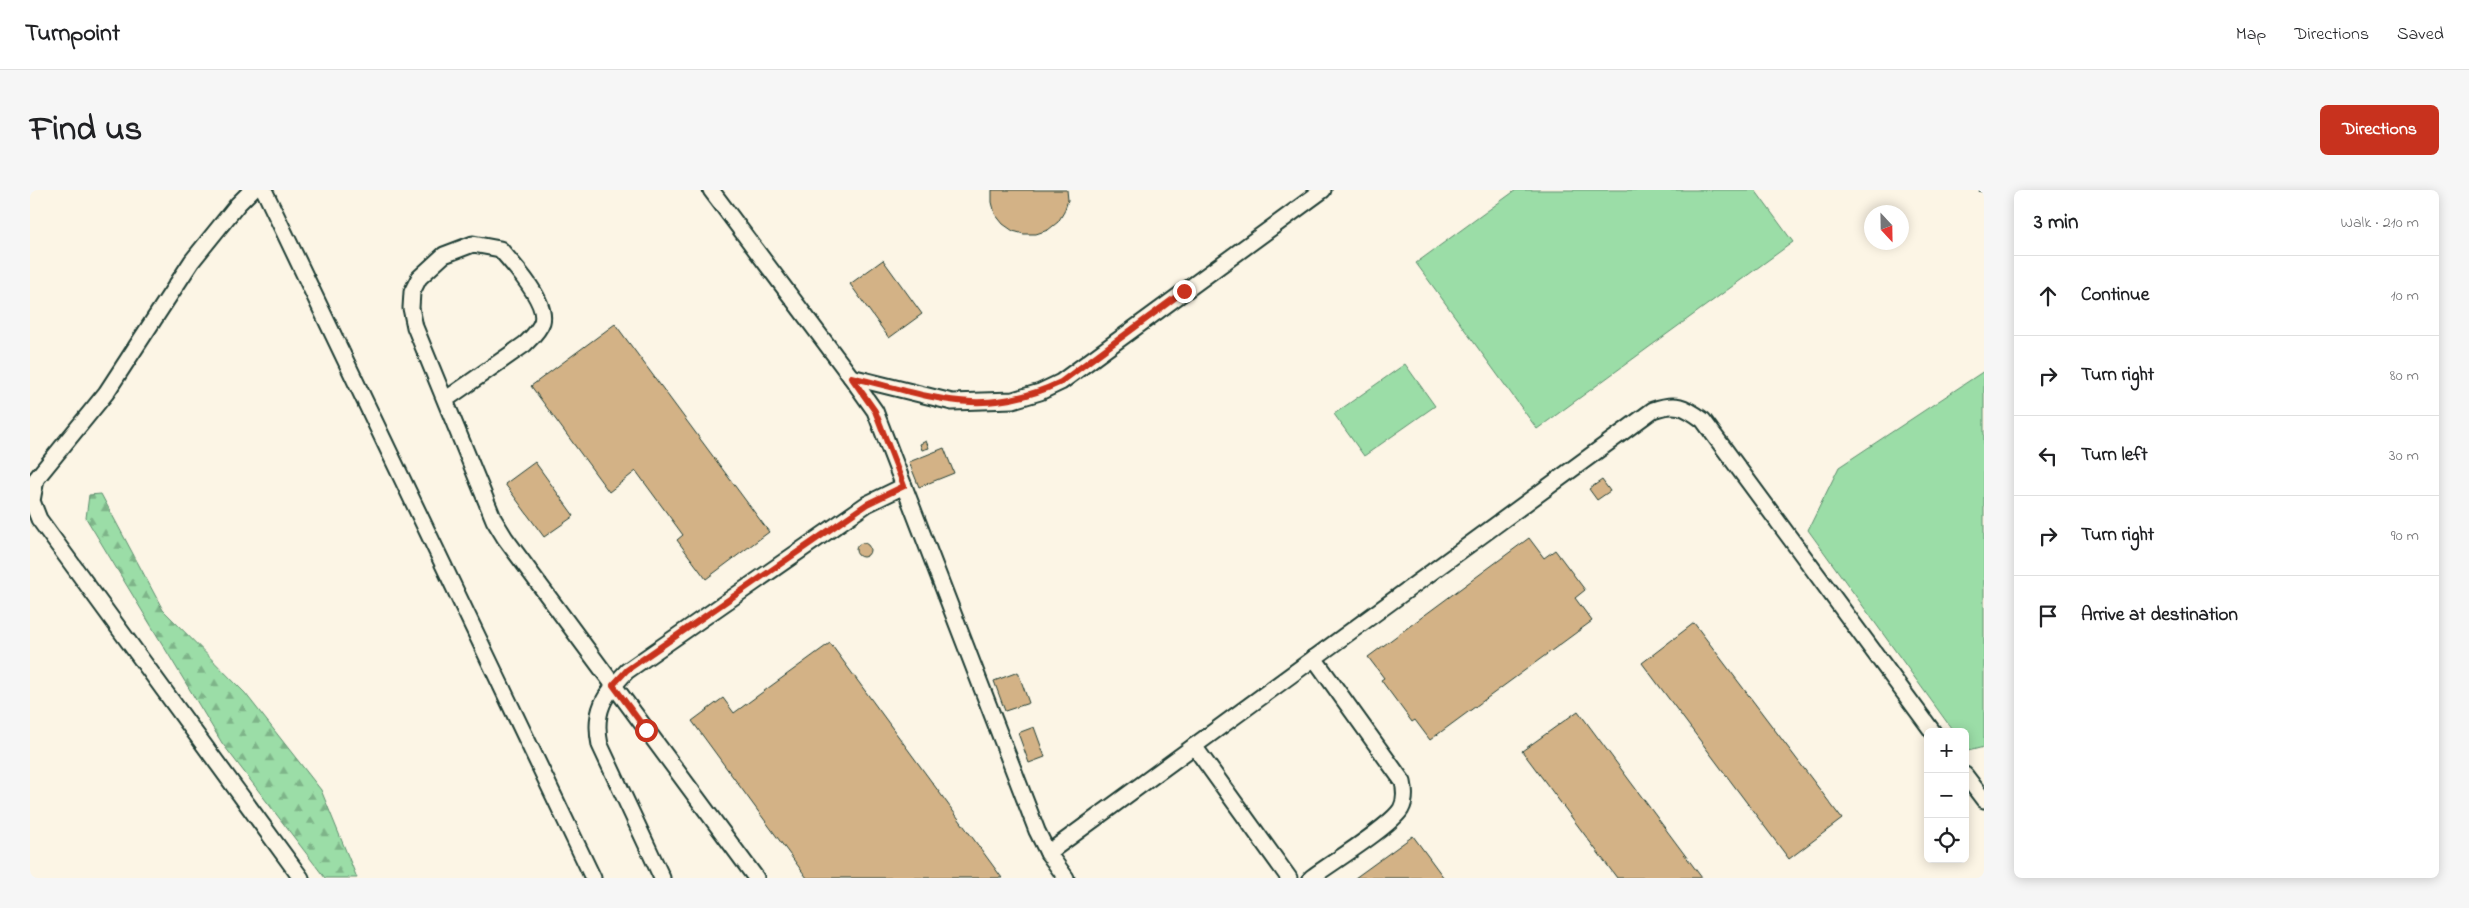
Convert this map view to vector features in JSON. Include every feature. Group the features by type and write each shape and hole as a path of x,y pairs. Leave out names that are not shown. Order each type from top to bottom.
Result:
{"lane":[{"path":"252,190 238,204 192,261 106,393 36,479 32,501 39,519 302,878"},
{"path":"264,190 593,878"},
{"path":"711,190 875,411 1029,810 1048,853 1066,878"},
{"path":"851,377 952,402 1013,400 1040,392 1061,382 1323,190"},
{"path":"445,400 525,344 542,323 543,311 537,298 500,249 473,244 444,255 419,278 412,292 411,308 415,327 445,400 501,532 756,878"},
{"path":"1048,853 1653,410 1669,405 1688,409 1703,420 1930,728"},
{"path":"662,878 600,745 597,729 599,713 604,698 627,670 867,504 904,486"},
{"path":"1311,878 1389,822 1401,809 1405,791 1402,782 1314,658"},
{"path":"1194,746 1289,878"},
{"path":"1969,780 1984,800"}],"green space":[{"path":"1516,190 1755,190 1793,242 1537,429 1416,263"},
{"path":"1405,364 1435,406 1364,456 1334,414"},
{"path":"1984,371 1984,747 1969,751 1969,728 1951,728 1808,530 1839,467"},
{"path":"101,494 163,610 245,693 321,790 357,878 325,878 222,743 86,518 89,495"}],"building":[{"path":"992,190 1067,190 1068,200 1058,222 1048,230 1036,234 1024,234 1013,231 1003,224 995,214"},
{"path":"883,260 922,314 889,338 850,284"},
{"path":"615,324 769,532 706,579 677,540 683,535 636,471 609,492 531,386"},
{"path":"926,441 929,448 922,450 920,444"},
{"path":"944,448 954,473 919,487 909,462"},
{"path":"535,462 574,516 544,537 505,484"},
{"path":"1602,480 1610,491 1597,500 1589,489"},
{"path":"1529,538 1544,558 1555,550 1585,590 1575,598 1592,621 1430,740 1415,720 1412,722 1381,680 1384,678 1368,657"},
{"path":"860,543 866,543 870,550 866,557 860,557 856,553 856,547"},
{"path":"1694,623 1842,819 1789,859 1642,663"},
{"path":"830,643 1002,878 807,878 692,721 723,698 734,713"},
{"path":"1018,672 1029,703 1005,711 994,681"},
{"path":"1578,711 1702,878 1617,878 1522,751"},
{"path":"1034,727 1045,757 1029,763 1018,733"},
{"path":"1413,836 1444,878 1355,878"}],"route":[{"path":"646,730 613,685 627,670 879,496 904,486 875,411 851,377 952,402 1013,400 1040,392 1061,382 1184,291"}]}
